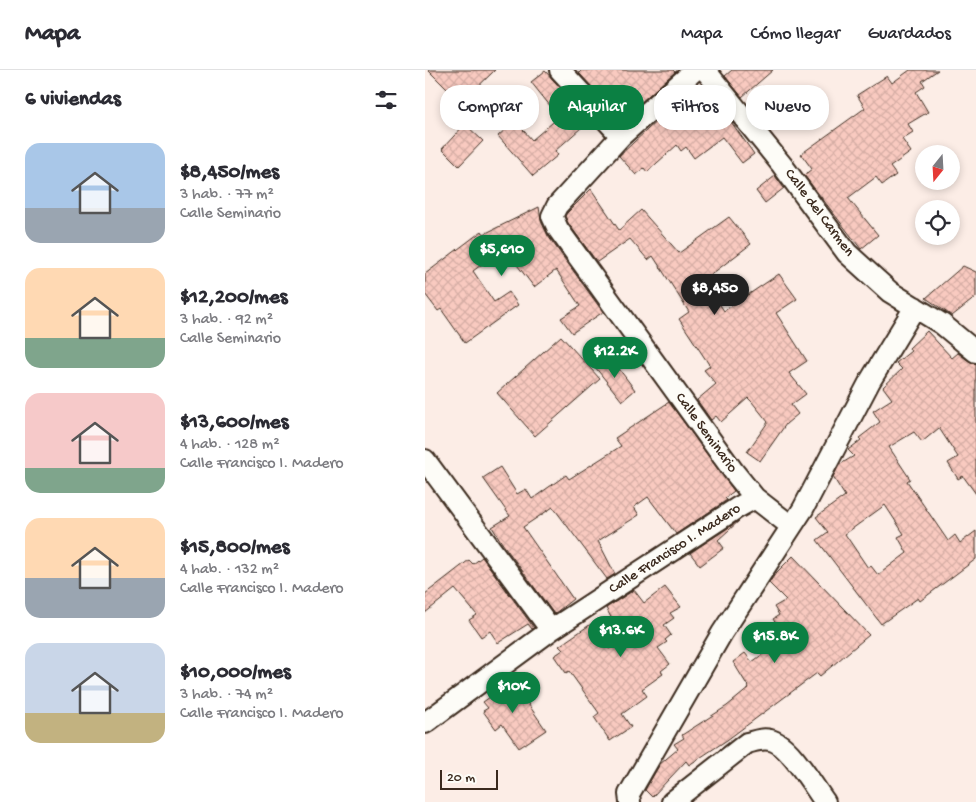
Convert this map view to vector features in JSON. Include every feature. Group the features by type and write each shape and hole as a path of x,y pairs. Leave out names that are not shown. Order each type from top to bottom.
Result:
{"street":[{"path":"560,70 621,136"},
{"name":"Calle Seminario","path":"695,70 621,136 557,206 552,216 558,230 755,498"},
{"name":"Calle del Carmen","path":"705,70 783,166 847,253 890,292 942,324 976,352"},
{"path":"630,802 629,794 722,633 803,509 870,381 915,307"},
{"path":"425,460 551,630"},
{"path":"755,498 791,526"},
{"name":"Calle Francisco I. Madero","path":"425,723 551,630 755,498"},
{"path":"672,802 747,743 762,739 772,740 785,747 825,802"}],"building":[{"path":"428,70 495,70 480,85 443,85"},
{"path":"582,70 673,70 675,72 660,85 654,85 654,91 644,99 644,85 590,85 579,73"},
{"path":"732,70 773,70 756,85 746,85 746,94 742,97 736,90 736,85 732,85 725,76"},
{"path":"910,70 938,70 922,81 925,86 916,92 928,112 908,124 913,132 902,139 911,152 890,167 896,175 882,185 876,177 848,198 878,235 861,249 804,175 812,169 801,154 865,108 857,95 887,76 892,83"},
{"path":"545,71 558,85 549,85 549,104 539,92 539,85 533,85 531,82"},
{"path":"654,123 654,130 736,129 754,154 742,163 722,137 694,158 686,147 681,151 677,145 647,172 644,168 636,175 619,156"},
{"path":"549,126 549,130 579,130 555,151 558,155 533,176 498,136 505,130 523,130 532,140"},
{"path":"459,130 471,130 483,141 459,166 442,149"},
{"path":"775,176 784,188 765,203 756,191"},
{"path":"591,189 619,230 641,210 679,253 729,217 751,244 704,280 724,311 779,274 797,299 776,313 807,361 789,373 806,394 791,405 798,414 786,424 760,461 747,452 768,422 748,398 721,422 716,416 711,420 697,400 716,384 704,370 710,366 679,319 689,312 653,256 648,260 630,239 597,262 568,223 565,216 567,213"},
{"path":"539,207 541,221 548,236 603,312 572,333 561,318 580,306 556,270 534,287 504,248 473,271 494,302 509,292 518,305 465,343 441,309 438,311 425,294 425,274 482,231 484,234"},
{"path":"963,266 976,272 976,297 952,316 926,298"},
{"path":"927,331 952,358 958,353 976,364 976,494 963,476 958,479 948,463 958,457 939,428 922,442 914,432 889,447 910,479 907,481 948,541 955,535 960,543 976,531 976,559 920,601 918,598 881,624 817,540 828,532 816,517 845,496 833,477 839,465 854,456 848,450 861,440 859,438 880,422 873,411 892,399 883,387 902,369 896,363 911,351 909,348","holes":["885,505 904,534 898,537 907,553 878,575 871,566 868,568 845,534"]},
{"path":"561,336 600,379 535,436 497,393"},
{"path":"610,357 635,390 622,401 595,367"},
{"path":"669,402 734,491 725,498 727,500 676,534 648,497 634,507 639,515 598,541 615,574 607,579 553,507 523,527 573,599 554,614 492,527 510,516 483,478 500,467 517,494 526,489 532,499 566,475 569,479 621,446 615,438"},
{"path":"740,520 718,540 724,548 700,566 690,553"},
{"path":"793,556 869,635 820,676 817,673 727,740 689,765 686,761 652,797 645,790 660,764 678,749 674,744 684,738 682,735 727,706 749,688 733,662 745,653 752,662 785,638 773,619 779,615 774,607 786,600 769,583"},
{"path":"482,557 534,628 532,629 528,624 498,643 490,631 481,637 469,620 477,615 455,589 425,613 425,594 469,560 473,564"},
{"path":"665,587 681,607 670,613 674,618 664,625 671,635 665,640 667,642 658,648 670,664 661,671 663,674 642,689 647,696 622,714 631,727 610,741 594,717 599,713 569,671 566,673 554,656 563,650 559,646 591,624 609,649 623,640 606,608 634,590 644,603"},
{"path":"509,676 546,730 519,748 502,724 496,729 483,711 488,708 483,702 500,690 497,685"}]}
